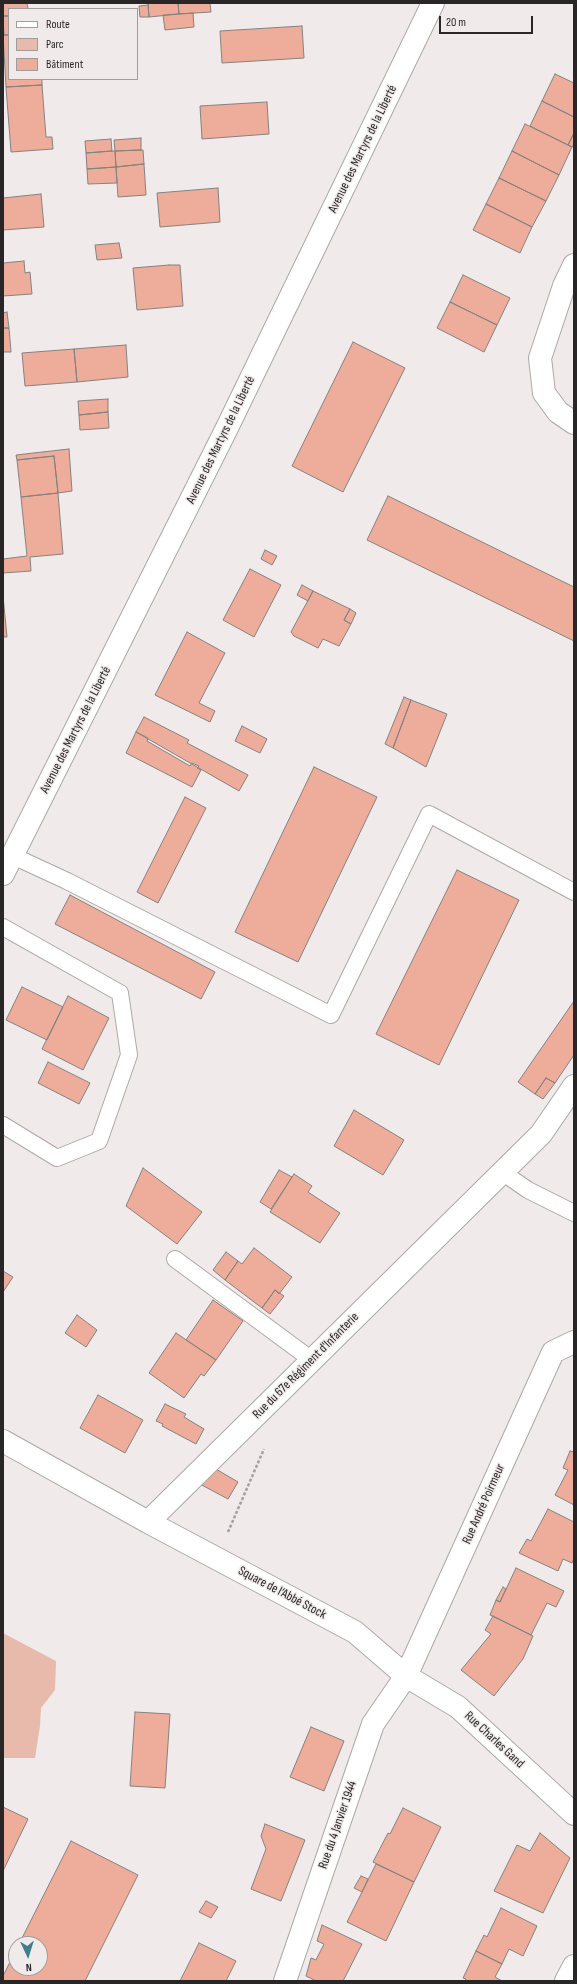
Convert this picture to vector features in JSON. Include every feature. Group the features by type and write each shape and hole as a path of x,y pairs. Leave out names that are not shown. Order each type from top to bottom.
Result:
{"street":[{"name":"Avenue des Martyrs de la Liberté","path":"8,865 225,432 433,3"},
{"path":"574,265 564,286 540,358 544,393 558,412 574,423"},
{"name":"Rue du 67e Régiment d'Infanterie","path":"148,1522 541,1134 574,1086"},
{"name":"Rue André Poirmeur","path":"406,1676 553,1352 574,1342"},
{"path":"3,1441 148,1522"},
{"name":"Square de l’Abbé Stock","path":"148,1522 355,1632 406,1676"},
{"name":"Rue Charles Gand","path":"406,1676 458,1707 574,1814"},
{"name":"Rue du 4 Janvier 1944","path":"285,1981 373,1724 406,1676"},
{"path":"566,1981 574,1966"}],"lane":[{"path":"8,865 67,881 331,1015 429,814 574,892"},
{"path":"3,927 120,993 128,1055 100,1141 57,1158 3,1125"},
{"path":"502,1172 528,1190 574,1213"},
{"path":"175,1259 312,1360"}],"path":[{"path":"217,1558 266,1443"}],"green space":[{"path":"3,1633 56,1661 55,1690 41,1708 35,1758 3,1758"}],"building":[{"path":"3,3 27,3 28,8 8,8 8,16 3,16"},
{"path":"148,3 178,3 179,14 149,17"},
{"path":"178,3 210,3 211,12 179,14"},
{"path":"148,5 149,17 140,17 139,6"},
{"path":"193,13 194,27 165,30 163,15"},
{"path":"3,16 8,16 8,35 4,35"},
{"path":"302,26 304,58 222,63 220,31"},
{"path":"3,35 8,35 8,80 42,80 42,85 6,87"},
{"path":"555,74 574,83 574,117 542,101"},
{"path":"42,85 46,137 52,137 53,149 11,152 6,87"},
{"path":"542,101 574,117 574,133 568,145 530,126"},
{"path":"267,102 269,134 202,139 200,106"},
{"path":"525,124 572,147 559,175 512,151"},
{"path":"574,133 574,144 572,147 568,145"},
{"path":"141,138 141,150 115,151 114,140"},
{"path":"111,139 112,151 86,153 85,141"},
{"path":"143,150 144,164 116,167 115,151"},
{"path":"115,151 116,167 87,169 86,153"},
{"path":"512,151 559,175 546,201 499,178"},
{"path":"144,164 146,195 118,197 116,167"},
{"path":"116,167 117,183 88,184 87,169"},
{"path":"499,178 546,201 532,227 486,204"},
{"path":"218,188 220,222 160,227 157,193"},
{"path":"41,194 44,227 3,230 3,198"},
{"path":"486,204 532,227 520,253 473,230"},
{"path":"119,243 122,258 97,260 95,245"},
{"path":"24,261 25,273 30,272 32,294 3,296 3,263"},
{"path":"180,265 183,306 137,310 133,268"},
{"path":"463,275 510,298 497,325 450,302"},
{"path":"450,302 497,325 484,352 437,328"},
{"path":"7,312 9,328 3,328 3,313"},
{"path":"3,328 9,328 11,352 3,352"},
{"path":"353,342 405,368 343,492 292,466"},
{"path":"126,345 128,377 77,382 74,349"},
{"path":"74,349 77,382 25,386 22,353"},
{"path":"108,399 108,412 79,415 78,401"},
{"path":"108,412 109,428 80,430 79,415"},
{"path":"69,449 72,491 58,493 54,456 17,460 16,455"},
{"path":"54,456 58,493 21,497 17,460"},
{"path":"58,493 63,554 30,557 31,571 3,573 3,559 27,556 21,497"},
{"path":"388,496 574,587 574,641 367,540"},
{"path":"265,550 277,556 272,565 261,559"},
{"path":"250,569 281,585 254,637 223,620"},
{"path":"302,585 313,591 308,601 297,595"},
{"path":"313,591 350,609 344,620 351,624 339,646 323,639 318,648 294,636 291,632"},
{"path":"3,596 7,637 3,637"},
{"path":"350,609 356,613 351,624 344,620"},
{"path":"187,632 225,653 199,703 215,711 210,722 155,695"},
{"path":"404,697 411,700 393,748 385,744"},
{"path":"411,700 447,714 426,767 393,748"},
{"path":"144,717 189,740 187,743 248,775 239,791 136,732"},
{"path":"242,726 267,739 260,753 235,741"},
{"path":"136,732 148,738 147,741 190,766 192,763 199,766 197,768 201,770 192,787 126,753"},
{"path":"314,767 377,797 298,962 235,932"},
{"path":"185,797 206,808 158,903 137,892"},
{"path":"457,870 519,900 439,1065 376,1034"},
{"path":"70,895 215,972 201,999 55,924"},
{"path":"22,987 63,1007 47,1040 6,1020"},
{"path":"68,996 109,1018 83,1070 42,1049"},
{"path":"574,1001 574,1055 555,1083 546,1078 535,1094 518,1082"},
{"path":"48,1062 90,1083 79,1104 38,1083"},
{"path":"546,1078 555,1083 543,1099 535,1094"},
{"path":"354,1110 404,1140 383,1175 334,1146"},
{"path":"143,1168 202,1212 177,1244 126,1206"},
{"path":"279,1170 292,1177 271,1209 260,1202"},
{"path":"294,1174 312,1186 308,1192 340,1213 320,1243 270,1212"},
{"path":"254,1248 292,1277 279,1294 275,1290 262,1308 225,1280 238,1261 242,1264"},
{"path":"226,1252 238,1261 225,1280 213,1270"},
{"path":"3,1271 13,1277 3,1292"},
{"path":"275,1290 284,1296 270,1314 262,1308"},
{"path":"213,1300 243,1321 216,1360 186,1340"},
{"path":"77,1315 97,1330 86,1347 65,1333"},
{"path":"176,1333 216,1360 204,1376 201,1374 184,1398 149,1373"},
{"path":"98,1395 143,1420 125,1453 80,1428"},
{"path":"165,1404 186,1414 184,1417 204,1429 196,1444 162,1426 163,1424 156,1421"},
{"path":"570,1451 574,1452 574,1505 555,1495 568,1470 563,1468"},
{"path":"209,1465 238,1482 228,1499 198,1483"},
{"path":"548,1509 574,1522 574,1558 572,1563 563,1559 558,1571 519,1553 527,1539 531,1541"},
{"path":"516,1568 564,1591 556,1607 547,1603 531,1635 490,1615 496,1600 500,1602"},
{"path":"503,1587 506,1589 500,1602 496,1600"},
{"path":"493,1616 533,1636 523,1659 494,1696 461,1670 491,1634 485,1630"},
{"path":"135,1712 170,1714 165,1788 130,1786"},
{"path":"311,1727 344,1741 324,1791 290,1777"},
{"path":"3,1807 28,1819 3,1871"},
{"path":"403,1808 441,1827 414,1882 373,1862 388,1833 390,1834"},
{"path":"265,1824 305,1840 281,1901 251,1889 266,1849 261,1836"},
{"path":"540,1833 570,1858 543,1913 494,1891 517,1845 530,1851"},
{"path":"71,1841 138,1875 85,1981 3,1981 3,1976 8,1966 8,1976 48,1976 48,1936 23,1936"},
{"path":"376,1864 414,1882 386,1941 347,1922"},
{"path":"361,1876 368,1879 362,1892 354,1888"},
{"path":"206,1901 218,1907 211,1918 199,1912"},
{"path":"501,1908 537,1926 523,1956 509,1949 502,1964 476,1951 484,1935 487,1937"},
{"path":"322,1925 362,1944 343,1981 316,1981 306,1976 311,1958 316,1960 324,1944 317,1941"},
{"path":"199,1943 236,1961 226,1981 180,1981"},
{"path":"476,1951 502,1964 495,1977 502,1981 465,1981 466,1979 463,1978"}]}
